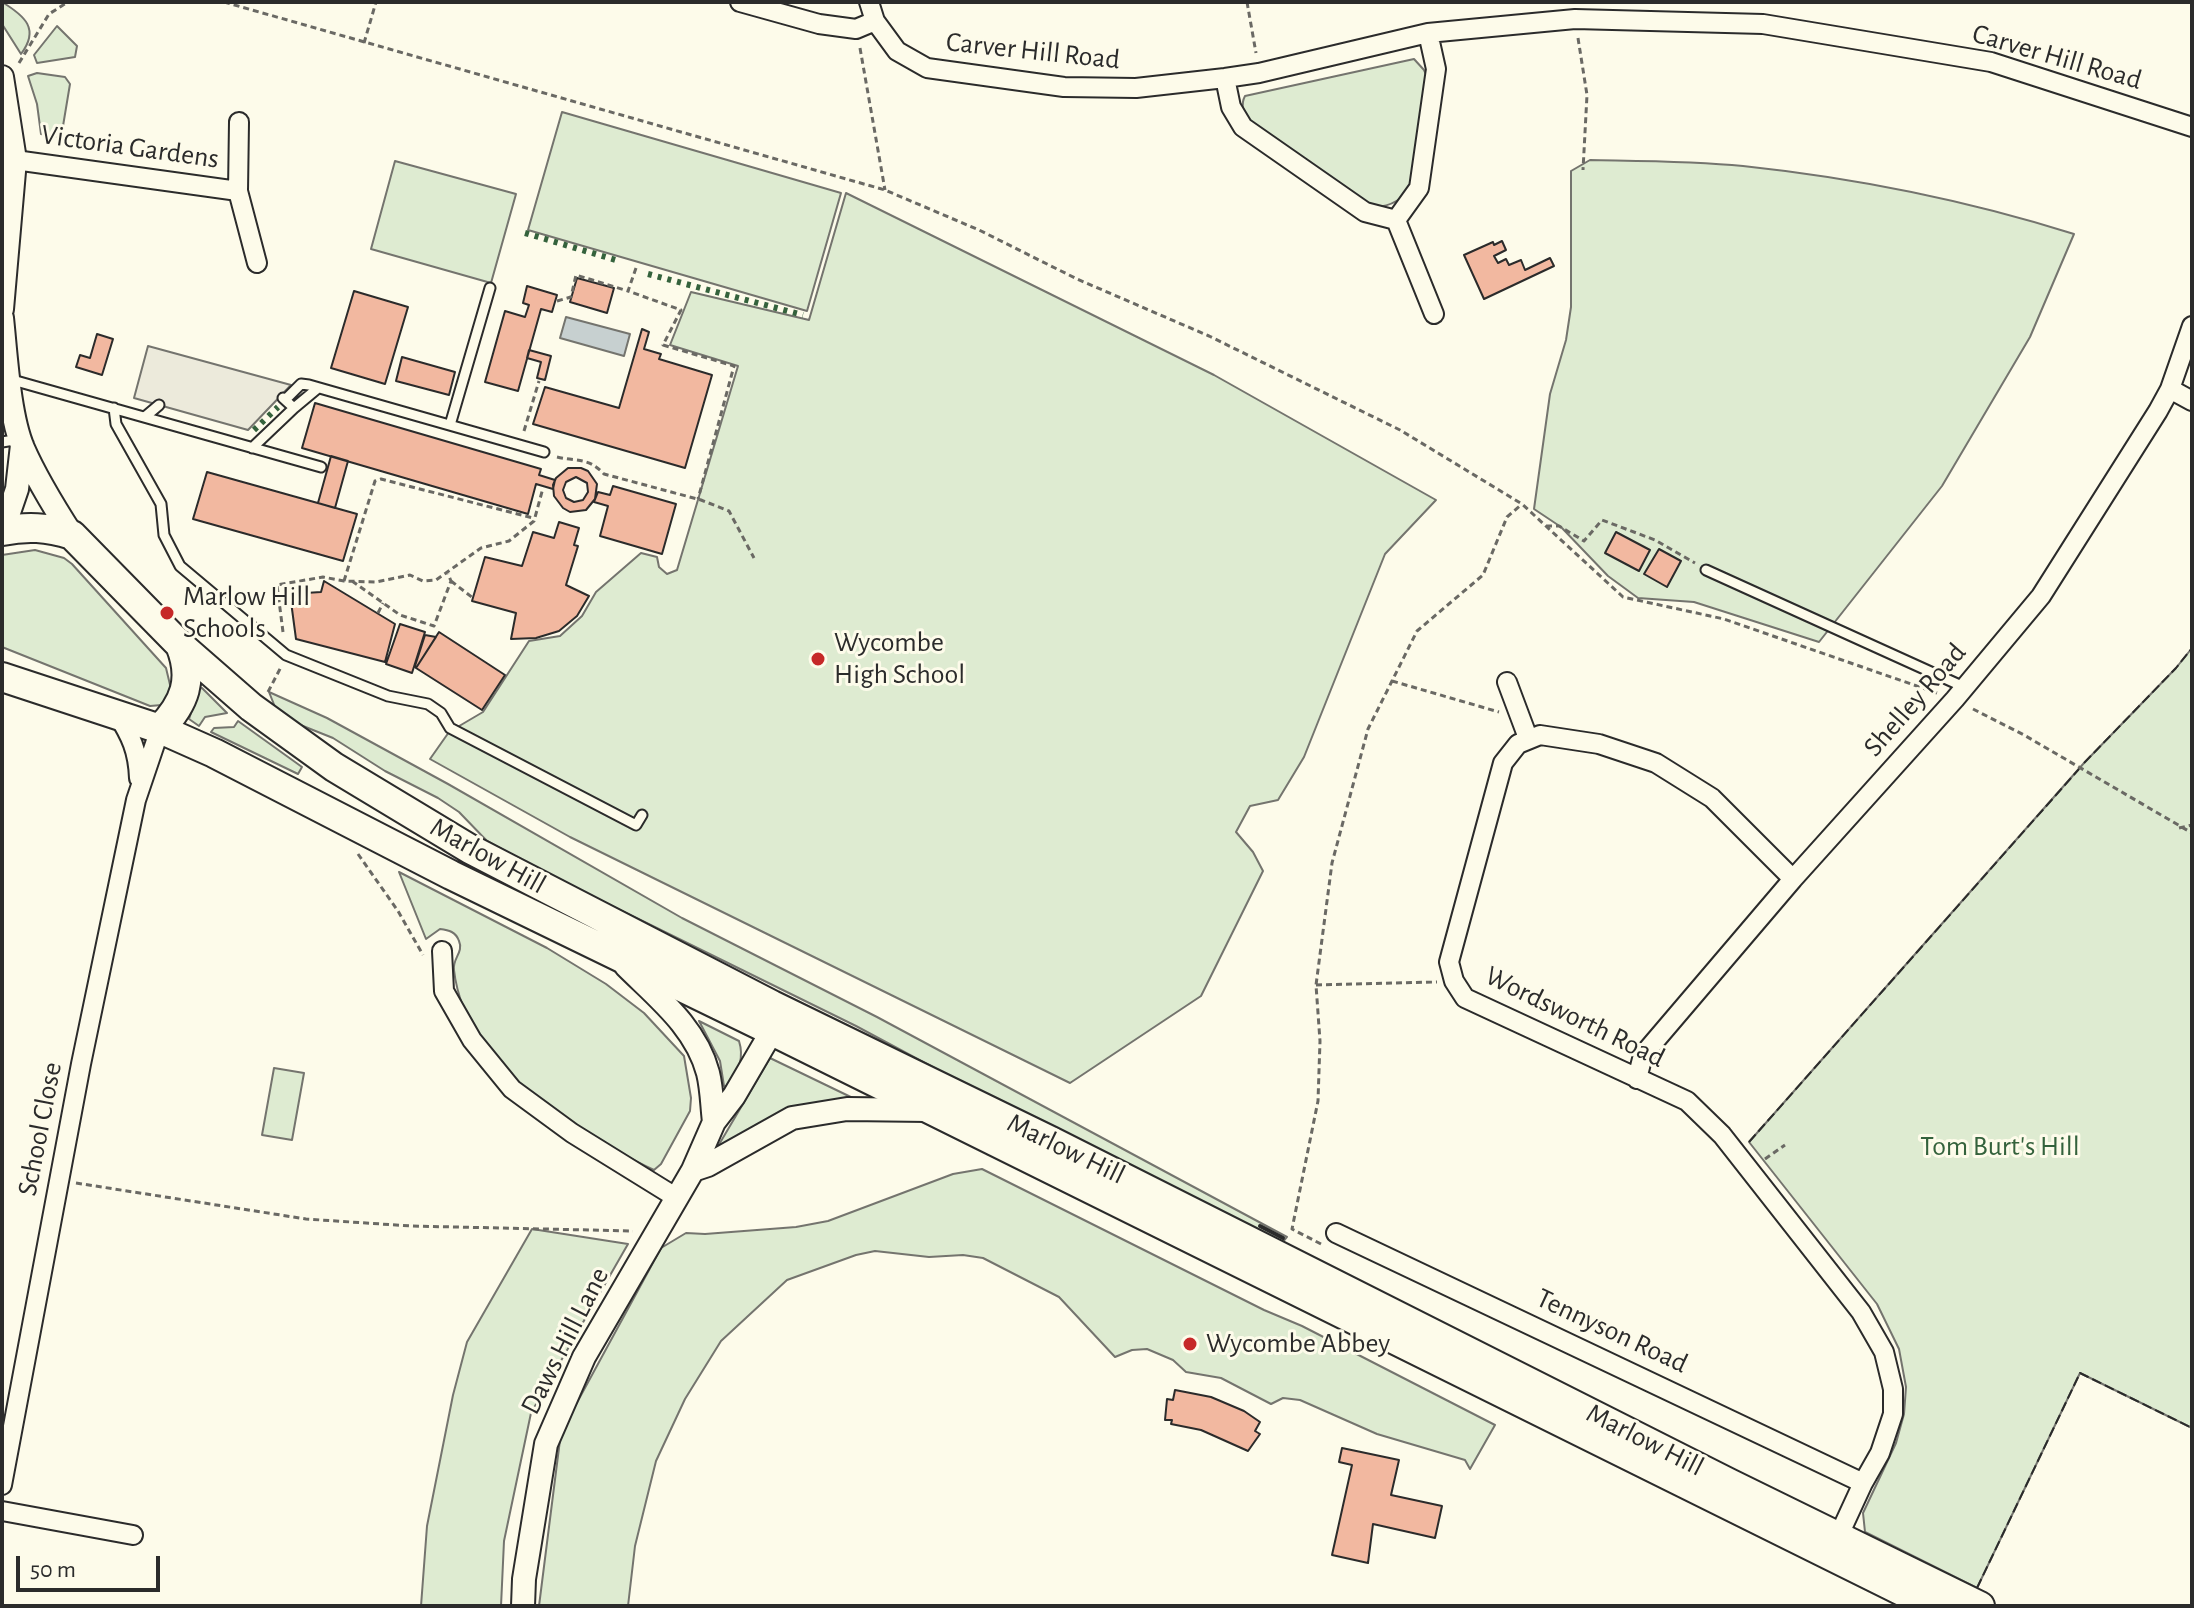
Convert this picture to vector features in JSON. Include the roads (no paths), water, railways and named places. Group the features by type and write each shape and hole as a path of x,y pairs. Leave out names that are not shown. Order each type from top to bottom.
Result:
{"main road":[{"path":"2,531 35,527 52,528 72,535"},
{"name":"Marlow Hill","path":"72,535 180,645 251,707 334,767 470,849 930,1110 1932,1606"},
{"path":"160,729 180,704 188,677 187,661 180,645"},
{"name":"Marlow Hill","path":"2,677 160,729 214,753 618,958 772,1018 1051,1141 1980,1606"}],"street":[{"path":"740,2 819,24 856,29 875,21"},
{"name":"Carver Hill Road","path":"869,2 875,21 897,51 927,68 1064,87 1136,88 1225,78 1259,73 1428,33 1575,19 1763,24 1991,62 2192,127"},
{"path":"1396,220 1419,188 1436,69 1428,33"},
{"path":"2,309 15,160 10,70"},
{"path":"1225,78 1231,107 1243,127 1365,212 1396,220"},
{"name":"Victoria Gardens","path":"239,122 238,191 257,263"},
{"name":"Victoria Gardens","path":"15,160 238,191"},
{"path":"1396,220 1434,314"},
{"path":"2,318 17,489 2,531"},
{"name":"Shelley Road","path":"1637,1079 1643,1055 2041,596 2158,411 2170,389 2192,326"},
{"path":"2170,389 2192,401"},
{"path":"15,442 72,535"},
{"path":"1507,682 1528,738 1540,735 1599,744 1656,763 1712,798 1793,879"},
{"name":"School Close","path":"117,714 133,738 139,784"},
{"name":"School Close","path":"2,1485 6,1446 139,784 160,729"},
{"name":"Wordsworth Road","path":"1528,738 1518,744 1503,763 1452,947 1449,962 1454,981 1465,998 1687,1101 1722,1135 1861,1312 1884,1352 1893,1389 1893,1414 1880,1453 1839,1535"},
{"path":"442,951 444,991 472,1040 512,1089 572,1133 677,1198"},
{"path":"618,958 683,1023 698,1045 708,1072 714,1122"},
{"name":"Daws Hill Lane","path":"523,1606 524,1579 546,1444 584,1357 693,1170 714,1122 734,1096 772,1018"},
{"path":"693,1170 708,1165 792,1118 847,1109 930,1110"},
{"name":"Tennyson Road","path":"1336,1233 1863,1483"},
{"path":"2,1511 133,1535"}],"lane":[{"path":"450,425 490,288"},
{"path":"9,379 321,467"},
{"path":"294,408 283,398 301,384 548,453"},
{"path":"252,448 318,388"},
{"path":"146,416 159,405"},
{"path":"114,408 116,424 161,504 164,535 180,566 286,655 388,696 428,704 441,713 450,728 636,825 642,815"},
{"path":"1706,570 1959,693"}],"place":[{"name":"Marlow Hill Schools","path":"167,613"},
{"name":"Wycombe High School","path":"818,659"},
{"name":"Wycombe Abbey","path":"1190,1344"}],"park label":[{"name":"Tom Burt's Hill","path":"2000,1147"}]}
